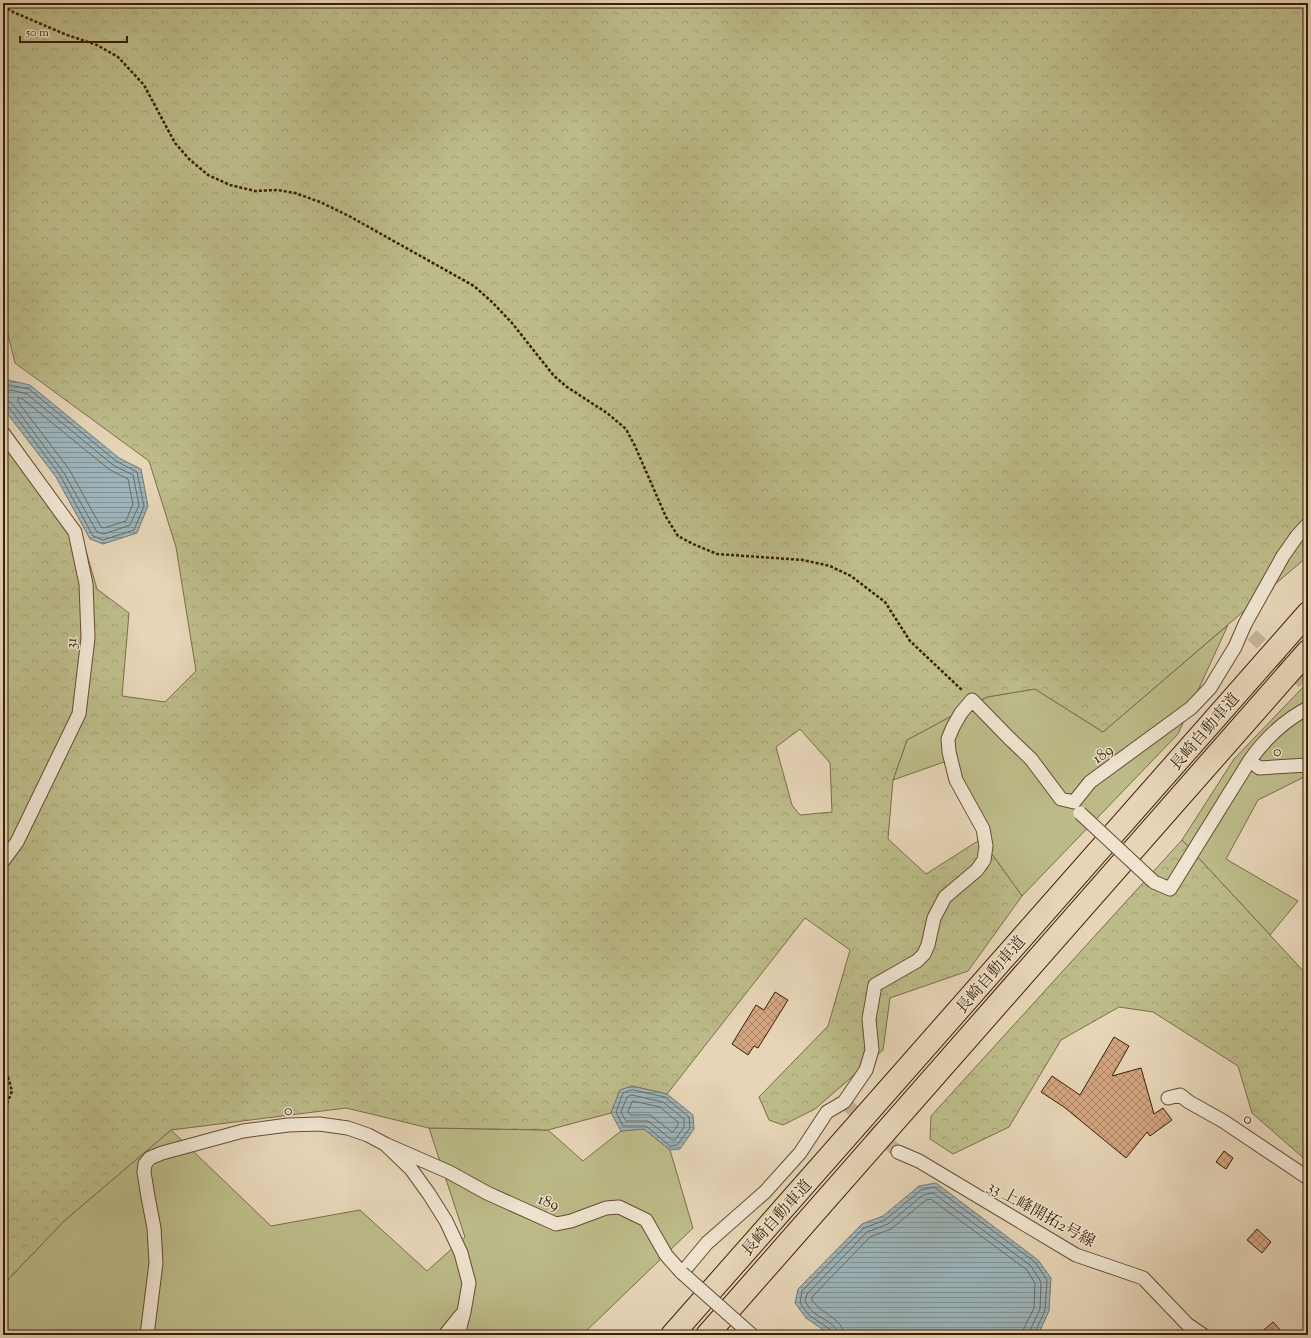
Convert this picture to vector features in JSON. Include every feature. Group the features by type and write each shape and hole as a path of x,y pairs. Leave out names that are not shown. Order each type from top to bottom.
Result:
{"highway":[{"name":"長崎自動車道","path":"672,1335 1308,612"},
{"name":"長崎自動車道","path":"707,1335 1308,651"}],"street":[{"name":"31","path":"3,433 75,532 86,584 88,638 79,714 17,842 3,861"},
{"name":"189","path":"1077,808 1090,782 1191,708 1210,688 1235,647 1245,624 1282,556 1308,524"},
{"path":"1245,624 1252,635"},
{"path":"682,1272 707,1243 765,1192 800,1153 827,1112 844,1102 866,1070 872,1050 869,1019 875,986 917,961 924,954 928,945 934,918 945,897 977,870 984,860 986,846 982,829 956,780 949,752 948,739 961,713 972,700 1031,759 1061,799 1077,808 1154,882 1170,889 1260,746 1293,716 1308,708"},
{"name":"0","path":"1250,760 1259,768 1306,765 1308,768"},
{"name":"0","path":"1168,1098 1180,1095 1189,1102 1223,1121 1308,1178"},
{"name":"0","path":"147,1335 156,1263 154,1228 144,1172 145,1164 150,1158 162,1153 243,1131 288,1125 319,1124 348,1128 368,1135 385,1144 411,1169 446,1221 461,1253 469,1282 464,1312"},
{"name":"189","path":"385,1144 448,1172 487,1193 556,1224 571,1221 606,1208 619,1207 646,1220 666,1255 682,1272 752,1335"},
{"name":"33 上峰開拓2号線","path":"898,1152 920,1161 1076,1255 1143,1278 1187,1324 1203,1335"},
{"path":"445,1335 464,1312"},
{"path":"458,1335 464,1312"}],"path":[{"path":"3,6 13,12 67,35 98,46 118,57 144,85 175,143 189,159 208,175 230,185 255,191 277,190 295,193 320,202 349,216 474,286 512,323 554,376 567,387 607,413 626,429 666,517 678,536 717,554 803,560 830,566 851,576 885,602 910,641 972,700"},
{"path":"3,1076 8,1077 12,1091 3,1113"}],"green space":[{"path":"3,3 1308,3 1308,556 1103,732 1035,689 987,697 907,740 893,780 888,839 926,874 981,839 1022,896 968,971 890,998 883,1050 815,1109 783,1125 769,1120 759,1097 828,1026 850,950 805,918 667,1094 632,1086 620,1090 611,1113 548,1130 429,1128 346,1108 171,1130 64,1221 3,1285 3,421 80,530 97,589 129,613 122,696 165,702 196,671 176,547 149,461 15,363 3,314","holes":["800,729 830,763 832,812 800,815 792,805 776,747"]},
{"path":"1228,625 1178,734 1022,896 981,839 944,762 893,780 907,740 987,697 1035,689 1103,732"},
{"path":"1308,682 1308,775 1258,800 1226,859 1298,901 1270,935 1182,840 1234,759"},
{"path":"1182,840 1308,976 1308,1162 1252,1113 1238,1066 1153,1012 1119,1007 1061,1040 1009,1127 953,1154 930,1139 931,1116"},
{"path":"429,1128 548,1130 583,1161 621,1131 644,1129 670,1150 693,1228 582,1335 3,1335 3,1285 64,1221 171,1130 271,1226 360,1210 427,1271 465,1237"}],"water":[{"path":"8,380 30,385 119,458 141,469 148,506 137,533 103,544 90,539 56,477 3,408 3,384"},
{"path":"632,1086 667,1094 693,1115 694,1129 680,1149 670,1150 644,1129 621,1131 611,1113 620,1090"},
{"path":"936,1183 1038,1260 1051,1278 1049,1311 1038,1335 831,1335 806,1318 795,1303 798,1289 862,1224 883,1216 919,1186"}],"building":[{"path":"775,992 788,1000 758,1048 754,1046 748,1055 732,1044 756,1005 764,1010"},
{"path":"1114,1037 1129,1046 1112,1076 1141,1068 1154,1114 1163,1108 1172,1120 1150,1136 1147,1132 1126,1158 1064,1107 1041,1092 1052,1076 1080,1095"},
{"path":"1224,1151 1233,1158 1226,1169 1216,1162"},
{"path":"1257,1229 1271,1242 1262,1253 1247,1240"},
{"path":"1273,1322 1285,1335 1258,1335"}],"tunnel":[{"path":"1252,635 1308,687"},
{"path":"844,1102 898,1152"}]}
